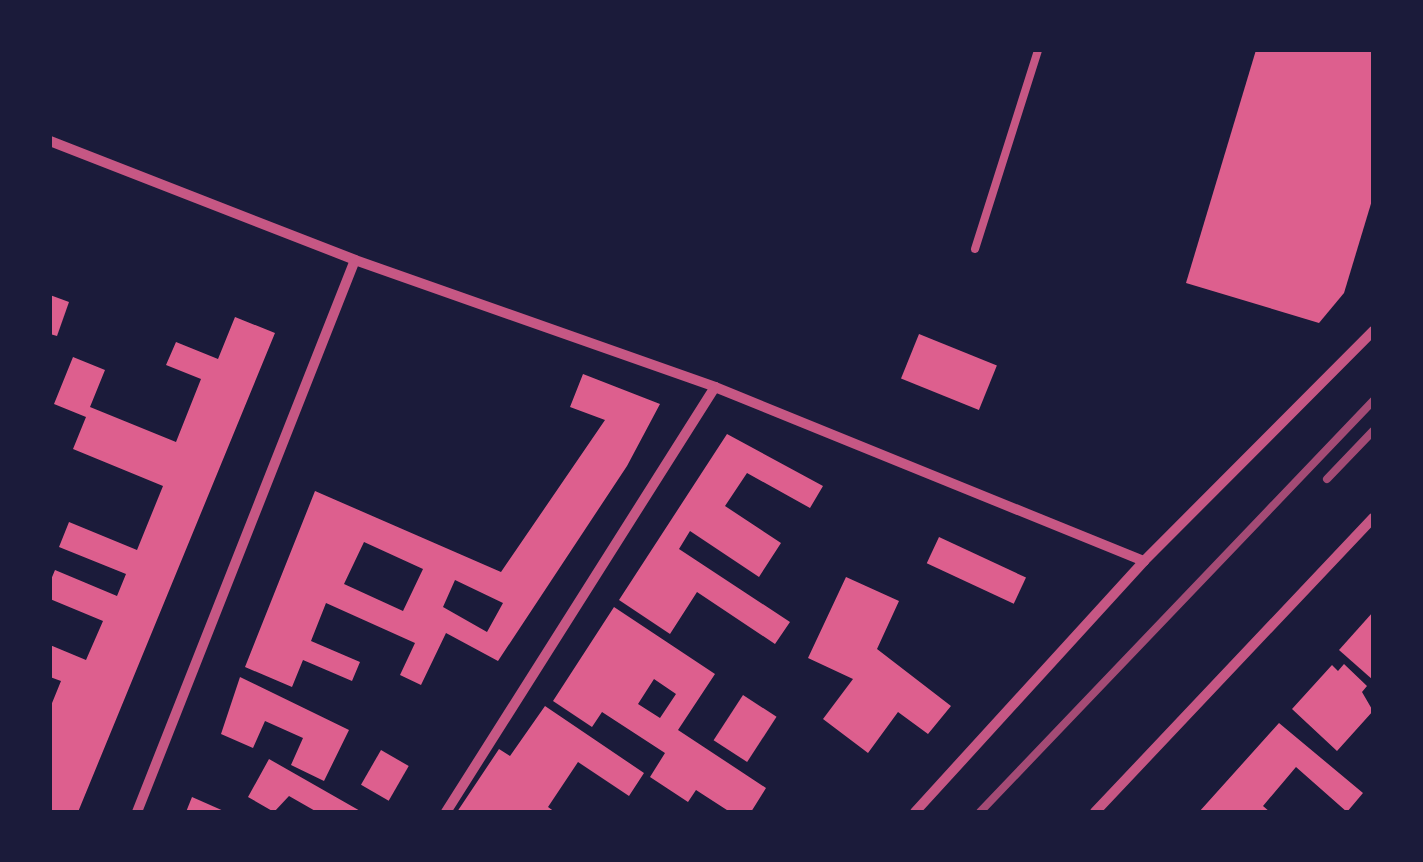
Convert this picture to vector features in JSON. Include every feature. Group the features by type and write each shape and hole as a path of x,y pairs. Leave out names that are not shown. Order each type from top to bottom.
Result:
{"street":[{"path":"50,142 355,260 716,387 1144,561"},
{"path":"137,812 355,260"},
{"path":"915,812 1144,561 1373,330"},
{"path":"446,812 716,387"},
{"path":"1095,812 1373,518"}],"lane":[{"path":"974,249 1038,50"}],"building":[{"path":"1256,50 1373,50 1373,197 1344,293 1319,323 1186,283"},
{"path":"50,295 69,302 57,336 50,334"},
{"path":"235,317 275,333 78,812 50,812 50,708 61,681 50,677 50,645 86,660 103,621 50,599 50,582 55,570 117,596 126,574 59,547 69,522 137,550 163,486 73,449 86,417 54,404 73,357 105,370 90,407 176,442 201,379 166,365 176,342 218,359"},
{"path":"919,334 997,365 979,410 901,379"},
{"path":"583,374 660,404 627,466 498,661 446,633 421,685 400,675 415,643 326,603 311,641 360,662 352,681 303,660 292,687 245,667 315,491 501,572 605,420 570,407","holes":["364,542 423,569 403,611 344,584","455,580 503,603 487,632 443,607"]},
{"path":"727,434 823,486 810,508 747,473 725,506 781,543 759,577 690,531 679,549 790,622 775,644 697,592 670,634 619,600"},
{"path":"939,537 1026,578 1014,604 927,563"},
{"path":"846,577 899,601 877,649 951,706 928,734 898,712 868,753 823,719 853,679 808,658"},
{"path":"614,607 715,674 678,730 766,788 751,812 730,812 696,790 688,802 650,777 665,753 602,712 592,727 553,701","holes":["654,679 676,694 660,718 638,704"]},
{"path":"1373,612 1373,680 1339,650"},
{"path":"1344,664 1367,686 1362,692 1373,711 1337,751 1292,709 1332,665 1338,671"},
{"path":"240,677 349,730 324,781 291,765 303,738 265,721 253,748 221,734"},
{"path":"743,695 777,717 747,762 714,740"},
{"path":"545,706 644,773 629,796 578,762 548,807 555,812 457,812 499,749 510,756"},
{"path":"1279,723 1363,793 1347,812 1296,767 1263,806 1270,812 1199,812"},
{"path":"381,750 409,766 389,801 361,785"},
{"path":"269,759 362,812 317,812 289,796 274,812 248,797"},
{"path":"192,797 226,812 186,812"}],"railway":[{"path":"980,812 1373,401"},
{"path":"1327,479 1373,431"}]}
